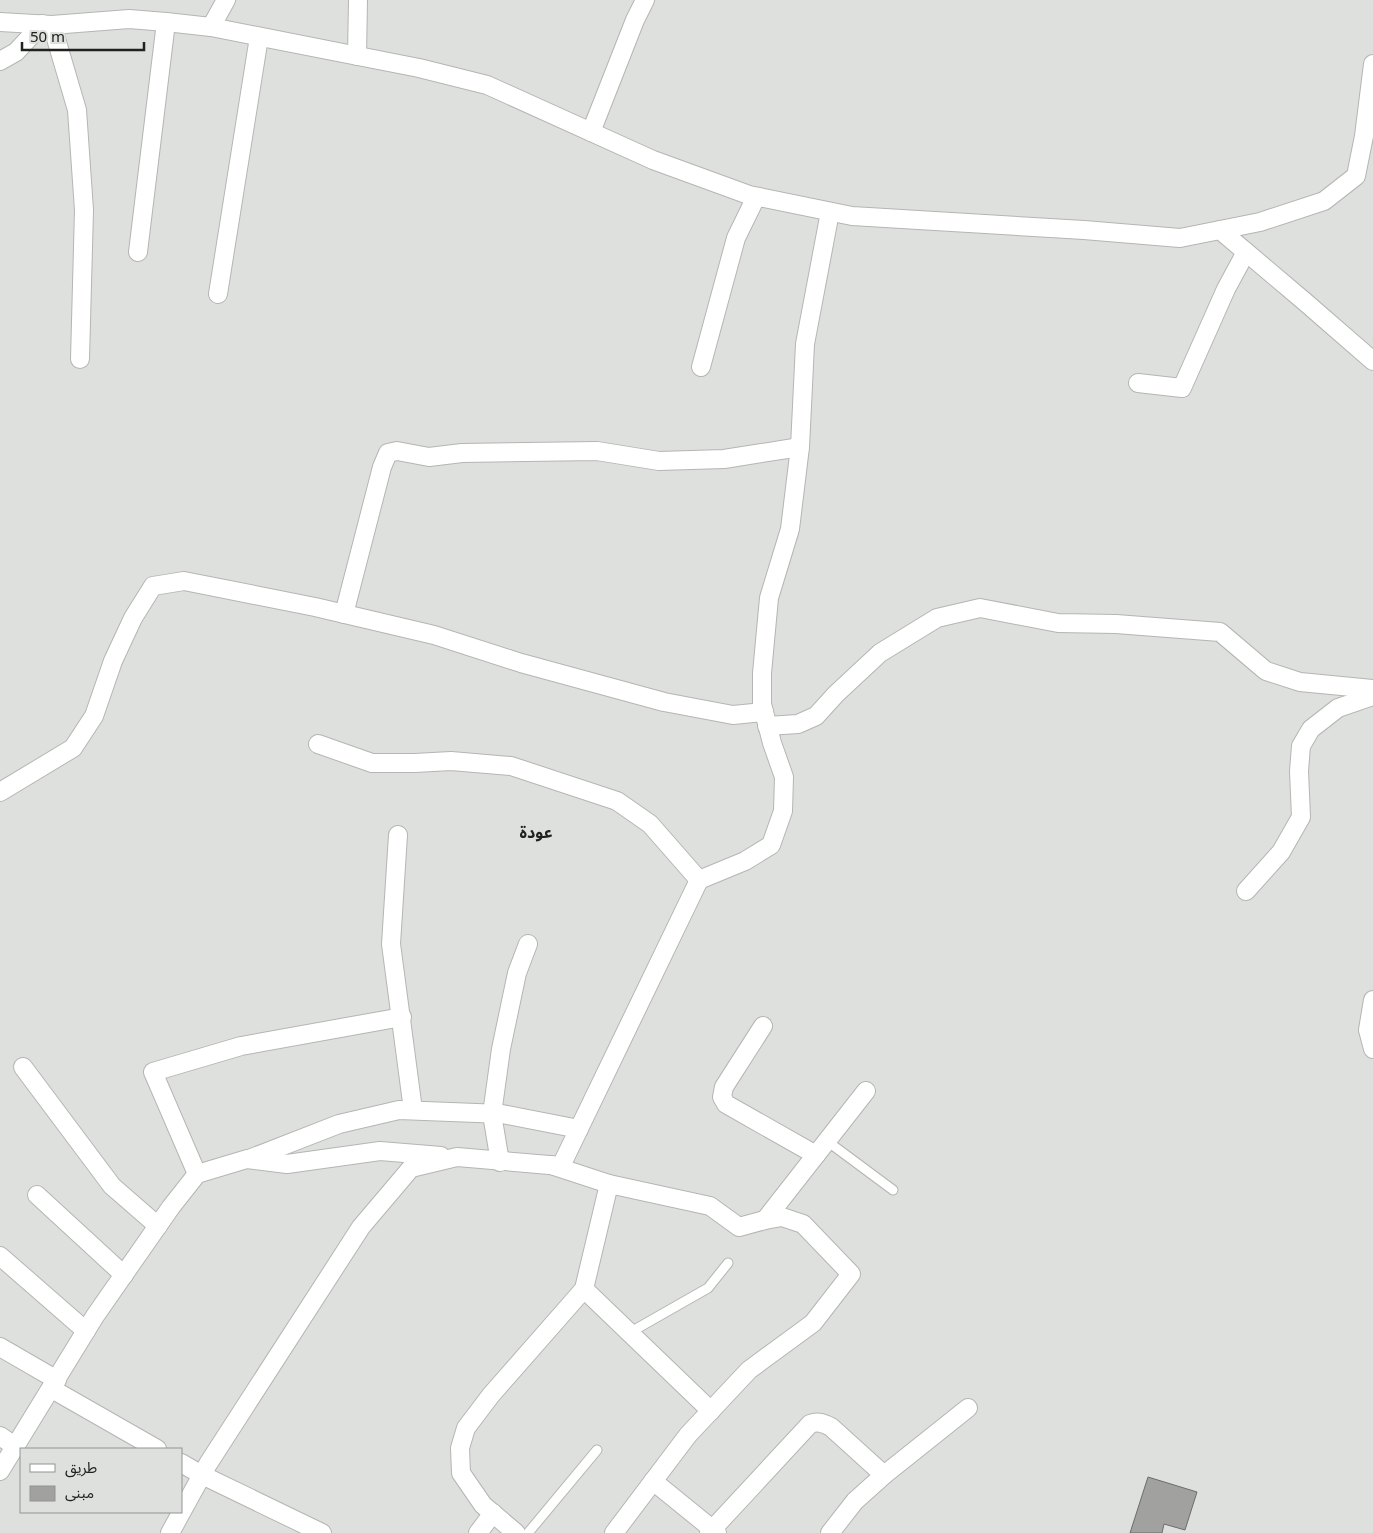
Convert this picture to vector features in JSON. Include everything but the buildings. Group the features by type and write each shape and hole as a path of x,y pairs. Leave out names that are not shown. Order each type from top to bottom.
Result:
{"street":[{"path":"211,27 226,0"},
{"path":"357,56 358,0"},
{"path":"591,132 635,20 645,0"},
{"path":"0,22 47,24 129,19 166,22 211,27 419,68 487,85 653,160 756,197 830,212 852,216 1084,230 1180,238 1260,222 1324,201 1356,176 1364,136 1373,64"},
{"path":"138,252 166,22"},
{"path":"0,61 16,52 47,24"},
{"path":"47,24 77,110 84,210 80,359"},
{"path":"218,294 259,37"},
{"path":"701,367 736,238 756,197"},
{"path":"248,1160 287,1164 380,1151 561,1166 699,880 746,861 771,845 783,811 784,777 772,743 762,704 762,673 769,598 790,529 800,447 805,344 830,212"},
{"path":"1220,230 1373,361"},
{"path":"1138,384 1182,388 1226,289 1246,252"},
{"path":"344,614 382,467 388,453 397,451 430,457 462,453 597,451 658,461 724,459 800,447"},
{"path":"0,792 73,748 94,716 114,661 133,618 154,586 184,581 344,614 434,635 521,663 664,702 798,724 816,716 880,652 937,618 980,608 1058,623 1116,624 1220,632 1266,671 1300,682 1373,689"},
{"path":"1246,891 1281,852 1301,817 1299,771 1301,746 1311,730 1338,708 1373,696"},
{"path":"318,744 372,762 415,763 452,761 511,766 617,801 650,824 699,880"},
{"path":"398,835 391,944 413,1110"},
{"path":"500,1162 492,1114 501,1048 517,973 528,944"},
{"path":"1373,1000 1368,1030 1373,1049"},
{"path":"197,1174 154,1072 241,1046 402,1017"},
{"path":"763,1026 724,1087 722,1097 726,1104 816,1155"},
{"path":"23,1067 112,1186 158,1226"},
{"path":"765,1220 866,1091"},
{"path":"0,1471 86,1331 158,1226 197,1174 248,1160 339,1124 399,1110 502,1114 579,1129"},
{"path":"182,1511 202,1475 361,1227 410,1168 457,1157"},
{"path":"551,1165 609,1184 710,1206 739,1227 765,1220 782,1218 803,1224 851,1274 813,1323 749,1370 688,1435 614,1533"},
{"path":"516,1533 483,1505 461,1472 460,1448 466,1428 490,1395 584,1289 609,1184"},
{"path":"37,1195 124,1275"},
{"path":"0,1256 86,1331"},
{"path":"584,1289 710,1411"},
{"path":"0,1347 54,1384 155,1448"},
{"path":"830,1533 855,1501 884,1475 968,1408"},
{"path":"654,1481 713,1532 810,1424 816,1422 824,1423 831,1427 884,1475"},
{"path":"0,1436 16,1447"},
{"path":"182,1464 322,1533"},
{"path":"170,1533 181,1513"},
{"path":"478,1533 493,1514"}],"lane":[{"path":"828,1141 893,1190"},
{"path":"629,1332 708,1288 728,1263"},
{"path":"528,1533 597,1450"}],"district":[{"name":"عودة","path":"536,832"}]}
